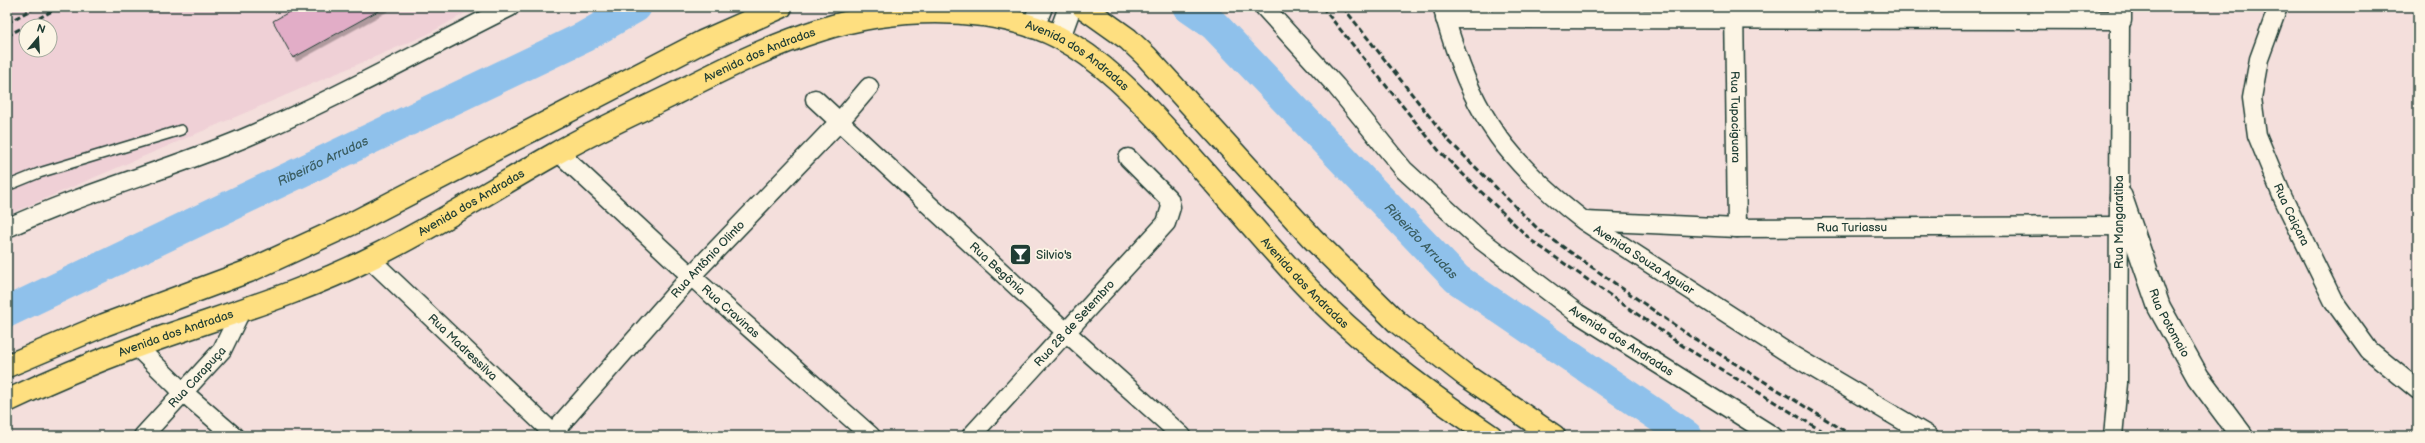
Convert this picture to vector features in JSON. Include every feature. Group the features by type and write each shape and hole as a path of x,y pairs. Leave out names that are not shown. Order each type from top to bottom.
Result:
{"main road":[{"path":"7,366 104,325 250,271 351,224 702,42 781,7"},
{"path":"1083,7 1128,39 1146,56 1312,238 1397,322 1465,375 1554,436"},
{"name":"Avenida dos Andradas","path":"7,401 48,381 137,347 241,311 370,259 558,152 760,50 798,34 844,21 895,11 928,9 998,17 1037,17 1058,37 1107,71 1135,95 1212,179 1294,274 1330,310 1370,345 1444,404 1491,436"}],"street":[{"path":"7,228 126,181 241,139 343,92 510,7"},
{"path":"1058,37 1070,7"},
{"name":"Avenida dos Andradas","path":"1264,7 1336,86 1404,170 1477,237 1577,313 1773,436"},
{"name":"Rua Caiçara","path":"2278,7 2259,59 2252,98 2257,135 2283,198 2333,300 2370,350 2418,390"},
{"path":"1444,13 2120,14"},
{"name":"Avenida Souza Aguiar","path":"1444,13 1466,81 1489,127 1529,174 1553,197 1584,220 1785,351 1929,436"},
{"name":"Rua Tupaciguara","path":"1734,13 1737,228"},
{"name":"Rua Mangaratiba","path":"2113,436 2118,383 2121,197 2118,149 2120,14"},
{"name":"Rua Antônio Olinto","path":"553,435 691,276 840,121 869,87"},
{"name":"Rua Begônia","path":"815,99 1066,332 1182,436"},
{"name":"Rua Cravinas","path":"558,152 691,276 871,436"},
{"name":"Rua 28 de Setembro","path":"971,436 1166,223 1171,207 1169,199 1164,192 1128,158"},
{"name":"Rua Potomaio","path":"2121,197 2159,307 2198,377 2242,436"},
{"name":"Rua Turiassu","path":"1584,220 1737,228 2120,226"},
{"name":"Rua Madressilva","path":"370,259 553,435"},
{"name":"Rua Carapuça","path":"143,436 222,350 241,311"},
{"path":"137,347 183,392 234,436"}],"lane":[{"path":"7,186 39,173 181,130"}],"shaded area":[{"path":"7,7 476,7 426,35 7,215"}],"building":[{"path":"298,7 385,7 293,58 273,21"}],"waterway":[{"name":"Ribeirão Arrudas","path":"7,312 584,37 636,7"},
{"name":"Ribeirão Arrudas","path":"1188,7 1214,25 1457,279 1687,436"}],"railway":[{"path":"7,23 36,7"},
{"path":"7,36 59,7"},
{"path":"1322,7 1440,152 1532,241 1683,346 1830,436"},
{"path":"1343,7 1449,141 1539,230 1690,336 1853,436"}],"place":[{"name":"Silvio's","path":"1020,255"}]}
